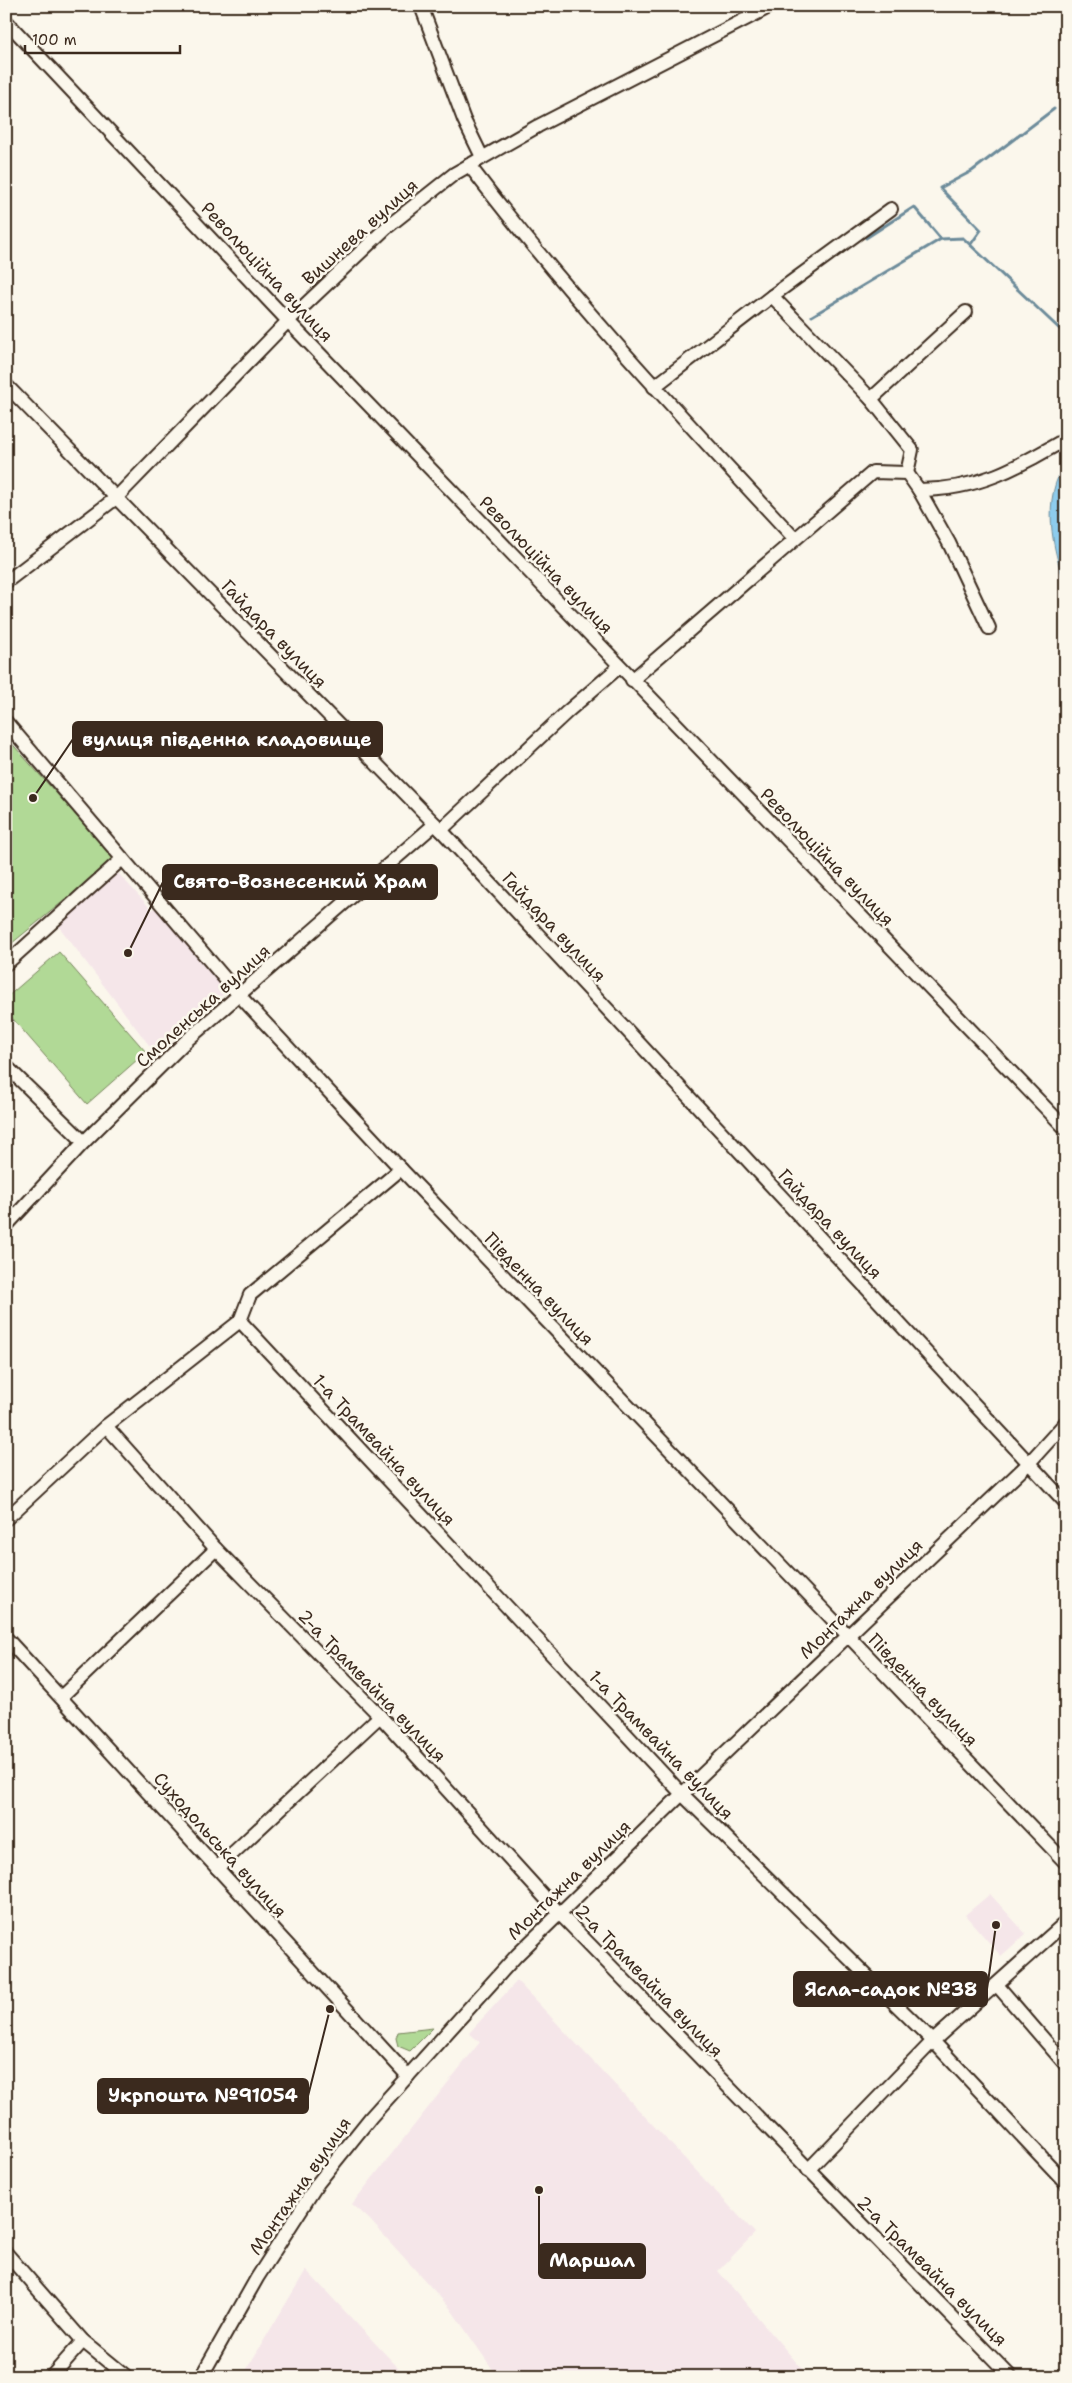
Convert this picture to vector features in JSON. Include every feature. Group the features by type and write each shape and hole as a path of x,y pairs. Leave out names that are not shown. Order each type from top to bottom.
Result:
{"street":[{"path":"421,6 464,120 482,157"},
{"name":"Вишнева вулиця","path":"6,582 116,498 288,321 386,228 454,174 482,157 771,6"},
{"name":"Революційна вулиця","path":"6,21 288,321 619,667 1066,1129"},
{"path":"469,165 542,260 654,388 794,538"},
{"path":"654,388 772,296 891,209"},
{"path":"772,296 871,399 912,450 907,473 919,490 949,543 989,628"},
{"path":"871,399 966,312"},
{"name":"Гайдара вулиця","path":"6,385 438,827 1066,1503"},
{"path":"919,490 944,490 981,482 1035,456 1066,438"},
{"path":"632,680 872,472 907,473"},
{"name":"Смоленська вулиця","path":"6,1226 84,1142 185,1042 438,827 619,667"},
{"name":"Південна вулиця","path":"6,722 239,995 401,1169 847,1637 1066,1863"},
{"path":"6,964 122,859"},
{"path":"6,1066 84,1142"},
{"path":"6,1519 106,1426 240,1321 250,1295 401,1169"},
{"name":"1-а Трамвайна вулиця","path":"240,1321 682,1794 933,2041 1066,2183"},
{"name":"Монтажна вулиця","path":"202,2377 257,2278 318,2183 370,2117 517,1954 1028,1464 1066,1422"},
{"name":"2-а Трамвайна вулиця","path":"106,1426 216,1549 380,1716 559,1913 1011,2377"},
{"path":"61,1697 216,1549"},
{"name":"Суходольська вулиця","path":"6,1638 408,2076"},
{"path":"217,1868 380,1716"},
{"path":"808,2170 933,2041 1066,1922"},
{"path":"997,1985 1066,2065"},
{"path":"6,2253 83,2341 127,2377"},
{"path":"51,2377 83,2341"}],"shaded area":[{"path":"118,873 152,910 156,907 226,992 155,1053 57,924"},
{"path":"990,1894 1026,1934 1001,1956 965,1915"},
{"path":"517,1981 755,2233 718,2271 809,2377 498,2377 450,2308 369,2219 352,2204 480,2042 469,2033"},
{"path":"306,2270 407,2377 242,2377"}],"green space":[{"path":"6,737 115,859 6,948"},
{"path":"59,952 146,1052 87,1104 6,1011 6,998"},
{"path":"433,2028 410,2051 398,2046 396,2038 398,2032"}],"water":[{"path":"1066,463 1066,586 1053,540 1051,507 1053,491"}],"waterway":[{"path":"971,244 981,230 940,188 972,171 1054,109"},
{"path":"866,238 914,207 941,239"},
{"path":"812,316 941,239 963,238 1066,335"}],"place":[{"name":"вулиця південна кладовище","path":"33,798"},
{"name":"Свято-Вознесенкий Храм","path":"128,953"},
{"name":"Ясла-садок №38","path":"996,1925"},
{"name":"Укрпошта №91054","path":"330,2009"},
{"name":"Маршал","path":"539,2190"}]}
